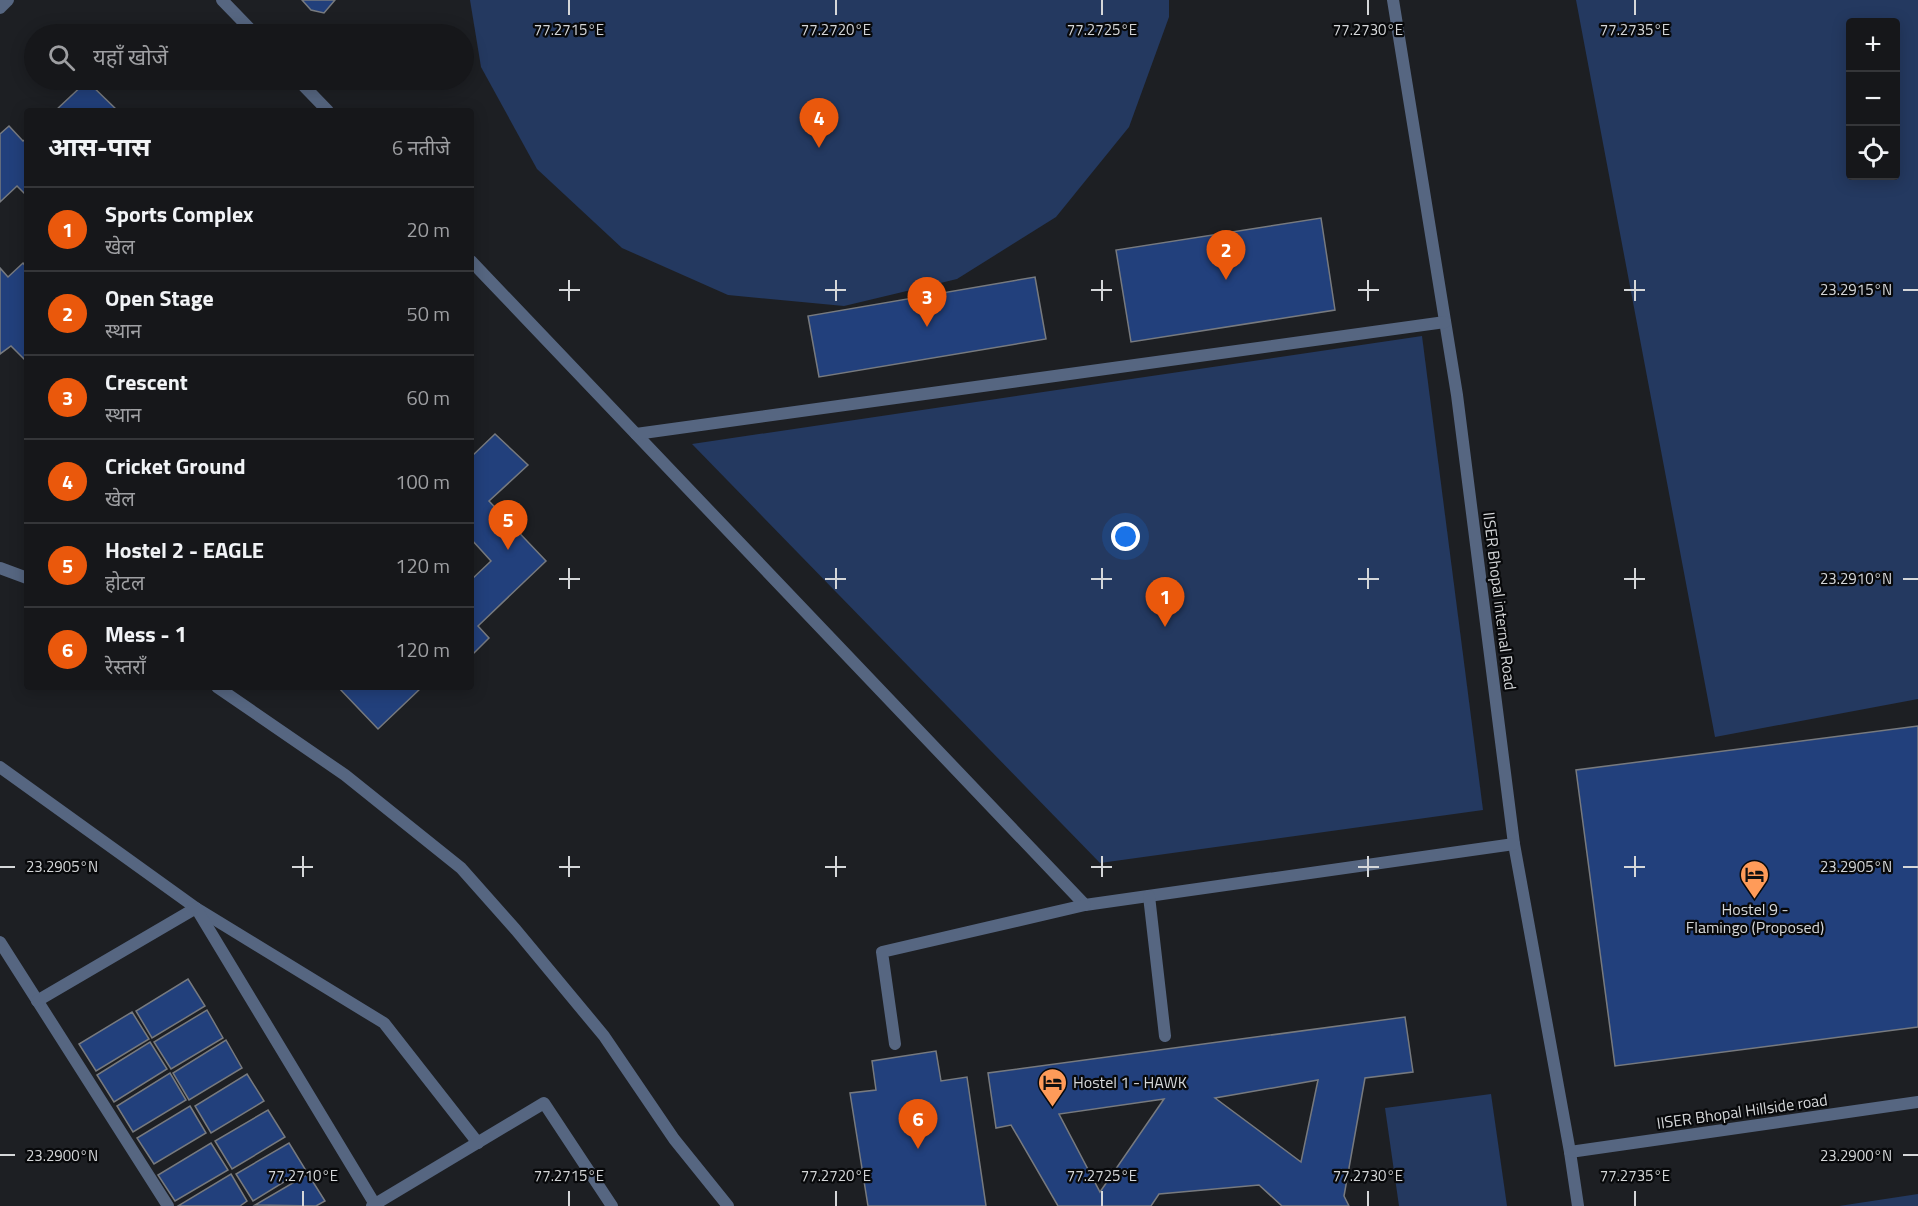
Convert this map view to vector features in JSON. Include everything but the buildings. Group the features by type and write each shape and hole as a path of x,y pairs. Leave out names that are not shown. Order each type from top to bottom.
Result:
{"street":[{"path":"0,8 8,0"},
{"path":"222,0 245,24"},
{"name":"IISER Bhopal internal Road","path":"1393,0 1457,395 1514,844 1578,1206"},
{"path":"308,90 325,108"},
{"path":"474,264 1085,905"},
{"path":"636,434 1444,322"},
{"path":"0,568 24,577"},
{"path":"221,690 345,775 460,868 516,930 604,1036 674,1139 728,1206"},
{"path":"0,767 196,908 384,1023 478,1143"},
{"path":"895,1044 882,952 1085,905 1514,844"},
{"path":"1149,896 1165,1036"},
{"path":"38,1001 196,908"},
{"path":"196,908 374,1205 544,1103 612,1206"},
{"path":"0,942 168,1206"},
{"name":"IISER Bhopal Hillside road","path":"1570,1152 1918,1102"}],"shaded area":[{"path":"470,0 1169,0 1169,17 1129,127 1056,217 957,279 844,306 728,295 622,248 537,169 481,67"},
{"path":"1576,0 1918,0 1918,699 1715,737"},
{"path":"1422,336 1483,810 1100,863 692,444"},
{"path":"1491,1094 1507,1206 1399,1206 1385,1108"},
{"path":"1918,1194 1918,1206 1839,1206"}],"place":[{"name":"Cricket Ground","path":"819,148"},
{"name":"Open Stage","path":"1226,280"},
{"name":"Crescent","path":"927,327"},
{"name":"Hostel 2 - EAGLE","path":"508,550"},
{"name":"Sports Complex","path":"1165,627"},
{"name":"Hostel 9 - Flamingo (Proposed)","path":"1755,900"},
{"name":"Hostel 1 - HAWK","path":"1052,1108"},
{"name":"Mess - 1","path":"918,1149"}]}
